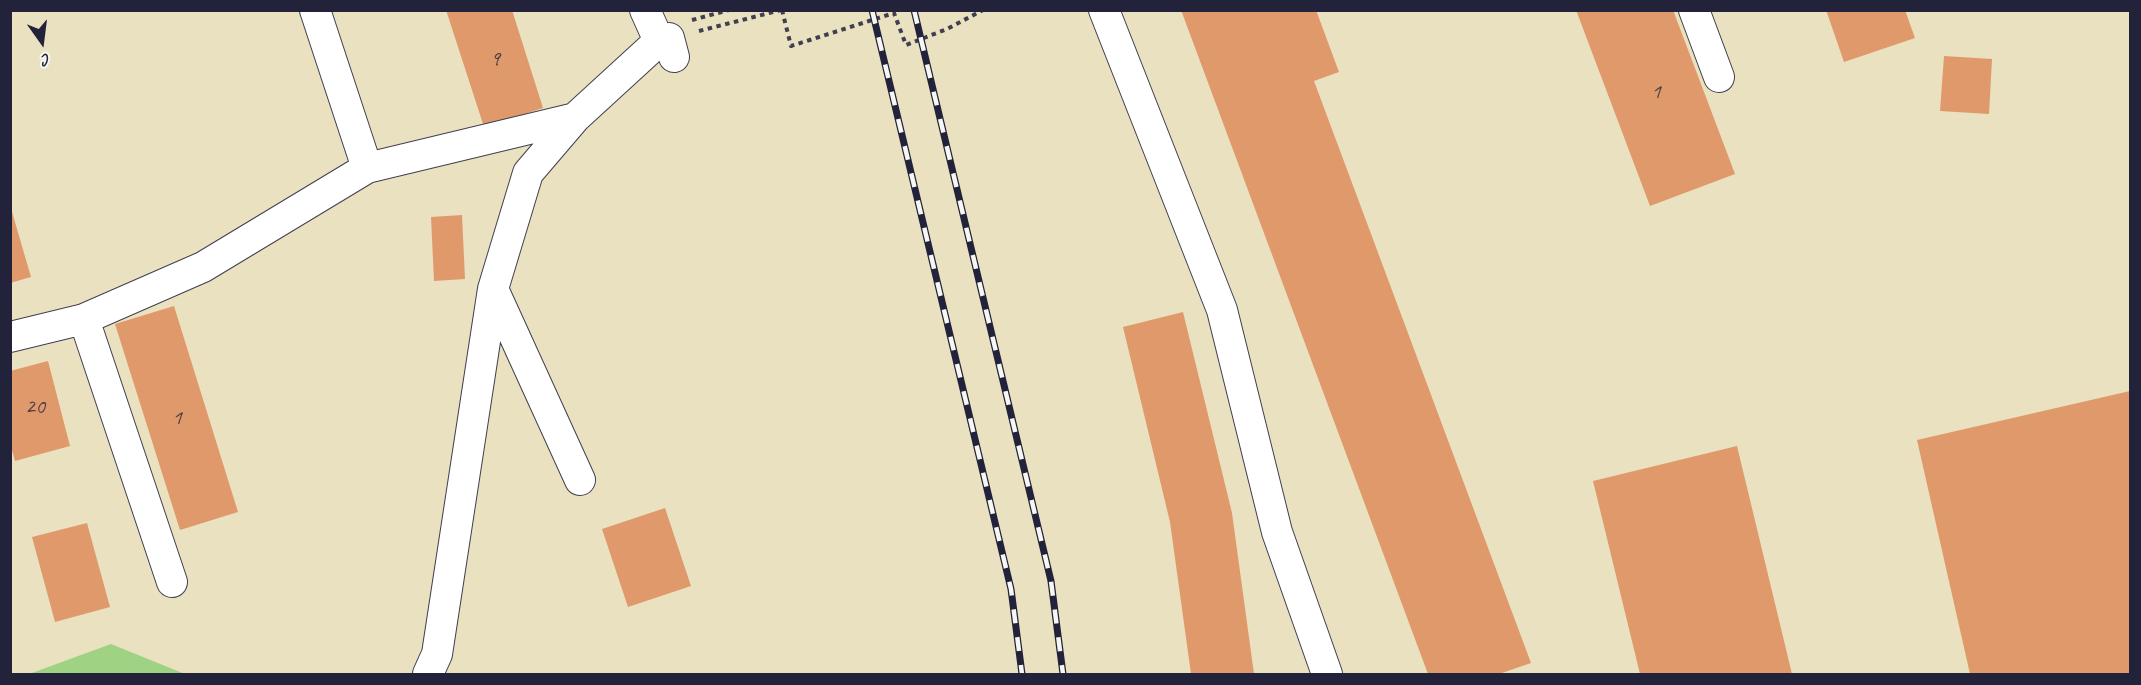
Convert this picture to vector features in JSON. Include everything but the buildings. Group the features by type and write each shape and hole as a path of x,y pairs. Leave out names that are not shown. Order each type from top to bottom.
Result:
{"street":[{"path":"315,10 366,168"},
{"path":"428,675 437,654 493,289 528,173 575,118 674,44 645,10"},
{"path":"1104,10 1222,310 1277,532 1327,675"},
{"path":"1694,10 1719,77"},
{"path":"10,338 84,319 202,267 366,168 575,118"},
{"path":"493,289 580,480"},
{"path":"84,319 172,582"}],"path":[{"path":"689,27 688,21 729,10"},
{"path":"674,44 782,10 791,46 894,12 906,45 948,28 983,10"}],"green space":[{"path":"111,644 185,674 29,674"}],"railway":[{"path":"872,10 1011,589 1022,674"},
{"path":"914,10 1051,581 1063,674"}]}
